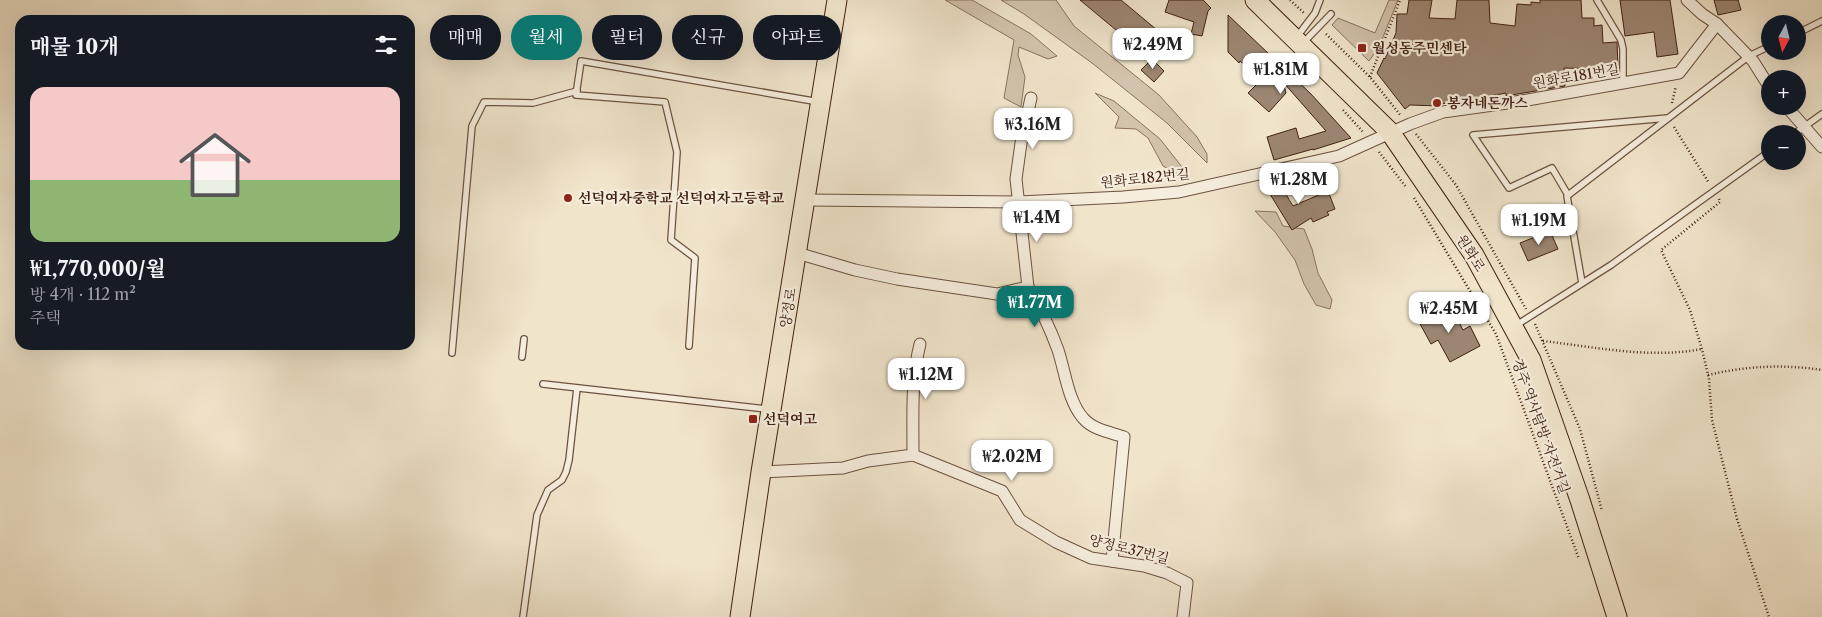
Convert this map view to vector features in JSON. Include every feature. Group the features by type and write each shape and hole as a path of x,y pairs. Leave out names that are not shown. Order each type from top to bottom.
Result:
{"main road":[{"name":"양정로","path":"740,617 761,472 837,0"},
{"name":"원화로","path":"1255,0 1390,132 1474,255 1531,360 1617,617"}],"street":[{"path":"1687,0 1702,14 1717,24 1749,56 1761,74"},
{"path":"1679,73 1717,24"},
{"name":"원화로181번길","path":"1390,132 1443,112 1522,101 1679,73"},
{"path":"1031,98 1021,143 1016,179 1028,287 1041,310 1054,341 1073,399 1082,418 1093,427 1124,437 1112,561"},
{"path":"1794,115 1803,125"},
{"path":"1806,128 1822,147"},
{"name":"원화로182번길","path":"806,200 1019,202 1179,192 1339,156 1390,132"},
{"path":"797,253 855,270 897,279 997,294 1028,287"},
{"path":"761,472 844,468 913,455 913,395 916,361 920,344"},
{"name":"양정로37번길","path":"913,455 1002,491 1020,520 1056,542 1091,558 1144,566 1167,573 1187,583 1183,617"}],"lane":[{"path":"1298,42 1315,13 1320,0"},
{"path":"1597,0 1621,40 1623,49 1623,83"},
{"path":"1298,42 1331,14"},
{"path":"1806,29 1822,22"},
{"path":"1568,195 1749,56 1761,50"},
{"path":"689,346 695,258 671,240 677,152 665,102 576,95 580,61 821,102"},
{"path":"452,353 472,126 484,102 533,103 577,92"},
{"path":"1806,125 1822,114"},
{"path":"1582,283 1568,195 1552,168 1509,188 1473,135 1668,118"},
{"path":"1513,327 1611,265 1761,157"},
{"path":"522,357 524,339"},
{"path":"543,384 772,410"},
{"path":"523,617 537,516 548,490 562,480 566,472 577,388"}],"path":[{"path":"1370,77 1400,0"},
{"path":"1679,73 1668,118 1720,202 1661,250 1690,310 1702,349 1708,375 1712,420 1734,510 1769,617"},
{"name":"경주 역사탐방 자전거길","path":"1339,106 1371,141 1410,192 1496,334 1579,558"},
{"path":"1543,341 1659,354 1683,353 1702,349"},
{"path":"1708,375 1734,369 1766,366 1822,370"}],"shaded area":[{"path":"945,0 972,0 1031,34 1057,56 1048,59 1019,47 1018,55 1025,77 1021,107 1004,98 1014,40"},
{"path":"1001,0 1056,0 1074,26 1159,95 1197,137 1207,154 1207,163 1167,123 1092,63 1024,14"},
{"path":"1389,0 1398,0 1379,47 1369,61 1332,25 1338,18 1375,33"},
{"path":"1095,93 1114,101 1160,139 1182,167 1182,176 1163,166 1148,138 1136,129 1115,128 1119,117"},
{"path":"1255,211 1276,212 1283,226 1304,229 1312,249 1318,273 1332,300 1330,309 1316,305 1304,284 1295,260 1275,232"}],"building":[{"path":"1080,0 1121,0 1157,30 1140,50"},
{"path":"1169,0 1203,0 1211,8 1208,11 1202,36 1191,34 1194,22 1165,12"},
{"path":"1409,0 1432,0 1429,18 1455,19 1457,0 1489,0 1490,23 1515,26 1517,4 1531,5 1531,2 1540,3 1540,0 1581,0 1582,18 1594,18 1594,26 1602,25 1603,43 1617,42 1618,66 1601,67 1601,69 1564,68 1565,86 1506,96 1506,93 1439,104 1439,106 1410,105 1405,109 1377,73 1396,33 1397,14 1407,14"},
{"path":"1620,0 1670,0 1678,54 1657,57 1654,32 1625,36"},
{"path":"1714,0 1738,0 1741,10 1718,15"},
{"path":"1228,15 1311,94 1351,138 1274,160 1267,137 1296,128 1299,139 1326,131 1283,82 1286,93 1269,112 1248,93 1261,80 1228,52"},
{"path":"1152,59 1164,71 1154,82 1141,70"},
{"path":"1276,178 1293,206 1328,191 1335,209 1327,212 1329,215 1313,222 1311,218 1292,230 1262,181"},
{"path":"1550,231 1558,249 1528,261 1520,243"},
{"path":"1450,305 1463,330 1470,326 1480,346 1450,362 1438,340 1431,344 1419,322"}],"place":[{"name":"월성동주민센타","path":"1362,48"},
{"name":"봉자네돈까스","path":"1437,103"},
{"name":"선덕여자중학교 선덕여자고등학교","path":"568,198"},
{"name":"선덕여고","path":"753,419"}]}
